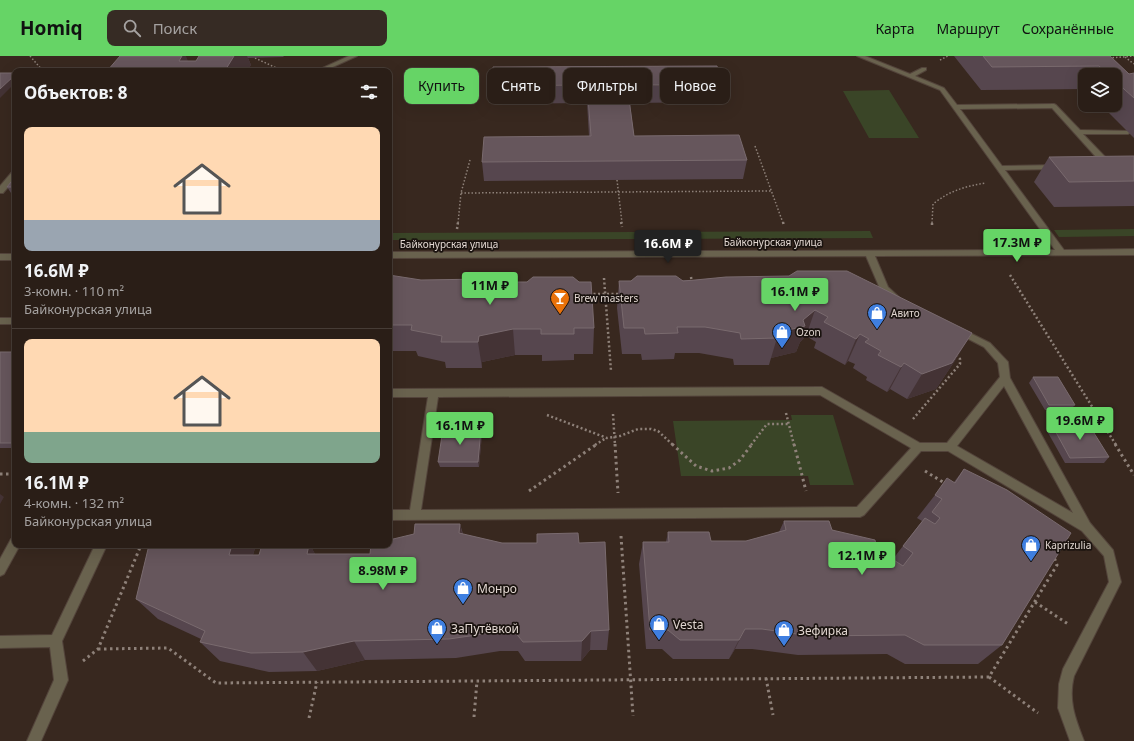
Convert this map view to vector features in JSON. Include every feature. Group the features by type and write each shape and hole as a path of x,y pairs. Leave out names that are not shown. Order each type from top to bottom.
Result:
{"street":[{"path":"326,68 354,56"},
{"path":"860,56 942,89 1062,252"},
{"path":"910,76 924,69"},
{"path":"955,107 1054,106 1110,167 1102,167"},
{"path":"1078,132 1128,132"},
{"path":"1000,168 1065,167"},
{"path":"0,191 12,177"},
{"path":"868,252 884,289 903,302"},
{"name":"Байконурская улица","path":"392,255 1134,252"},
{"path":"0,257 12,257"},
{"path":"0,321 12,321"},
{"path":"952,327 987,345 1003,362 1005,378 1086,527 1109,554 1115,582 1068,674 1063,688 1064,712 1077,741"},
{"path":"950,447 1005,378"},
{"path":"392,393 822,391 918,447 950,447 1086,527"},
{"path":"415,515 434,393"},
{"path":"392,515 860,512 918,447"},
{"path":"0,570 12,548"},
{"path":"34,741 61,680 56,641 100,548"},
{"path":"0,642 56,641"}],"path":[{"path":"30,56 40,68"},
{"path":"1125,56 1134,64"},
{"path":"1102,58 1134,56"},
{"path":"254,58 276,68"},
{"path":"755,146 784,226"},
{"path":"457,229 461,193 470,160"},
{"path":"617,180 622,228"},
{"path":"932,225 933,204 942,196 968,186 986,183 1011,182"},
{"path":"461,193 772,191"},
{"path":"1010,275 1134,475"},
{"path":"691,277 693,289"},
{"path":"505,290 506,278"},
{"path":"604,278 633,716"},
{"path":"582,294 620,294"},
{"path":"899,436 960,364 960,359 948,350"},
{"path":"780,391 812,513"},
{"path":"541,412 607,438 615,438 639,428 651,427 658,430 696,466 712,471 729,468 740,460 767,424 789,424"},
{"path":"527,492 607,438"},
{"path":"908,460 948,485"},
{"path":"0,474 12,474"},
{"path":"61,680 98,649 140,548"},
{"path":"989,677 1057,565 1053,554"},
{"path":"1035,602 1064,621"},
{"path":"98,649 168,648 216,682 989,677 1038,713"},
{"path":"766,678 773,715"},
{"path":"474,717 477,681"},
{"path":"309,718 317,682"}],"green space":[{"path":"889,90 919,138 869,138 843,91"},
{"path":"1134,229 1134,236 1059,237 1054,230"},
{"path":"870,231 873,238 392,240 392,233"},
{"path":"791,415 833,415 854,485 810,485 808,476 681,476 673,421 792,420"}],"building":[{"path":"120,56 182,56 179,61 196,61 199,56 234,56 227,68 110,68"},
{"path":"983,56 1110,56 1129,74 1134,73 1134,98 1122,87 1122,68 1101,68 1099,66 992,67"},
{"path":"717,66 718,68 660,68 660,85 652,85 652,68 563,68 563,85 555,85 555,68 493,67"},
{"path":"0,73 12,73 12,78 0,89"},
{"path":"588,104 630,104 634,136 739,135 747,160 482,162 484,137 591,136"},
{"path":"1134,156 1134,181 1069,182 1049,157"},
{"path":"12,181 12,187 7,187"},
{"path":"797,271 847,271 972,333 952,363 922,374 904,363 901,367 878,355 881,351 865,342 869,339 860,334 856,339 824,322 828,317 815,310 803,320 805,326 776,333 777,338 741,339 740,333 705,327 677,327 678,333 645,334 644,328 624,328 619,281 631,281 637,276 676,276 683,281 726,277 789,276"},
{"path":"392,275 421,280 484,279 515,282 527,282 533,277 573,277 579,282 591,282 594,328 574,328 574,334 541,334 541,329 513,329 479,336 478,342 441,342 442,336 411,330 412,325 392,325"},
{"path":"0,352 12,352 12,443 0,443"},
{"path":"1033,377 1058,377 1075,405 1049,405"},
{"path":"1052,425 1089,425 1109,457 1070,458"},
{"path":"443,429 481,429 478,462 438,462"},
{"path":"964,469 1007,490 1071,533 1002,645 924,645 905,635 811,636 762,629 745,629 739,640 680,640 668,630 650,630 643,542 669,542 668,532 709,532 711,541 746,541 786,530 784,521 829,521 832,530 875,540 877,549 903,566 913,553 903,546 925,518 935,524 940,518 932,512 942,499 935,495 947,478 955,483"},
{"path":"415,524 460,524 459,533 502,543 537,543 537,534 578,533 579,543 605,542 609,630 591,631 582,641 523,642 515,632 497,632 449,639 354,641 303,652 251,653 200,642 205,631 136,599 148,548 231,548 229,555 259,555 261,548 308,548 307,554 370,554 371,548 392,548 392,539 414,534"}],"place":[{"name":"Brew masters","path":"560,315"},
{"name":"Авито","path":"877,330"},
{"name":"Ozon","path":"782,349"},
{"name":"Kaprizulia","path":"1031,562"},
{"name":"Монро","path":"463,605"},
{"name":"Vesta","path":"659,641"},
{"name":"ЗаПутёвкой","path":"437,645"},
{"name":"Зефирка","path":"784,647"}]}
